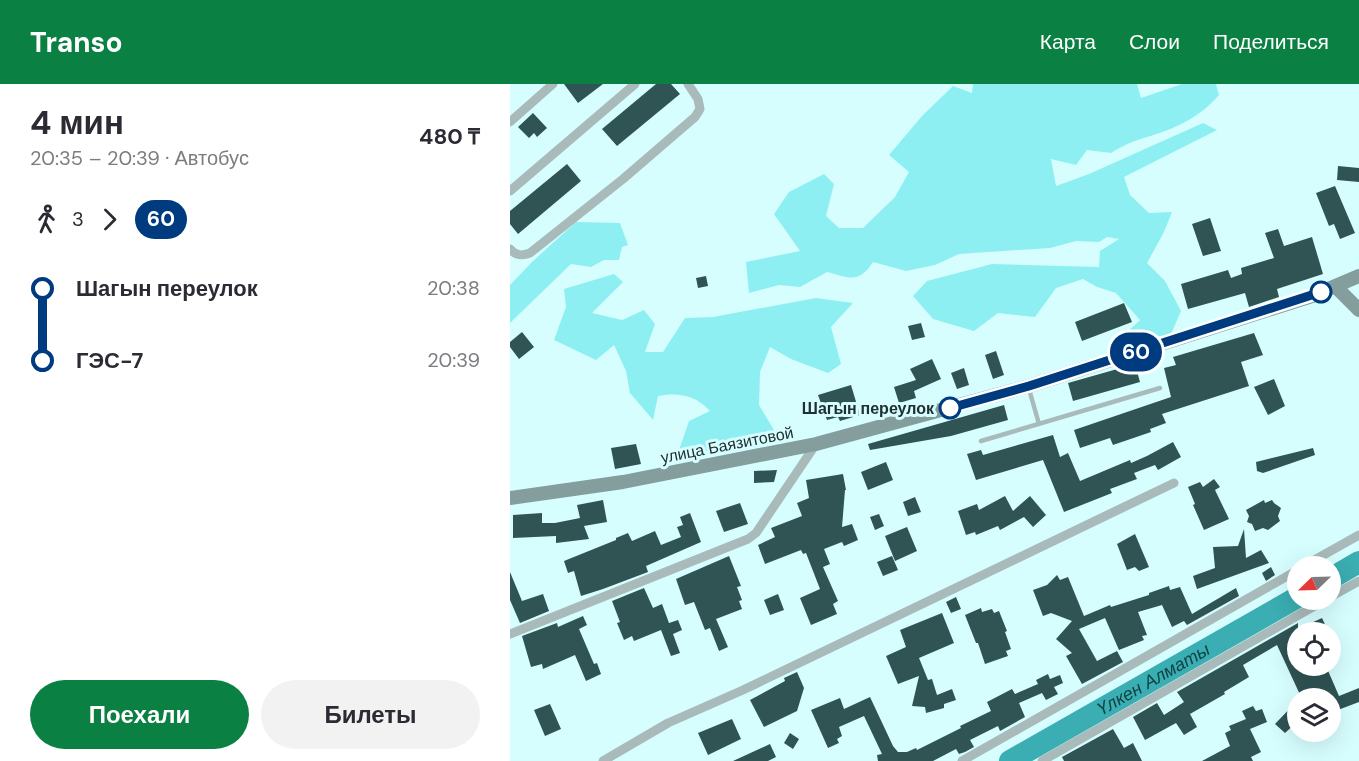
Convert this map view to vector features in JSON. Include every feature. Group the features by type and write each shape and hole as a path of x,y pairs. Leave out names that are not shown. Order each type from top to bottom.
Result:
{"street":[{"path":"510,122 553,84"},
{"path":"510,191 635,84"},
{"path":"510,249 522,256 530,253 623,179 695,117 700,109 698,99 688,84"},
{"name":"улица Баязитовой","path":"510,498 623,482 816,444 1029,386 1336,287 1359,276"},
{"path":"1336,287 1359,310"},
{"path":"510,634 748,539 756,533 816,444"},
{"path":"603,761 668,723 743,690 1174,483"},
{"path":"1322,556 1359,535"},
{"path":"962,761 1287,576"},
{"path":"1341,591 1359,581"},
{"path":"1042,761 1307,610"}],"lane":[{"path":"1029,386 1039,424"},
{"path":"981,441 1160,388"}],"shaded area":[{"path":"973,84 1137,84 1141,98 1182,84 1216,84 1219,95 1215,100 1200,113 1177,126 1128,144 1111,153 1087,150 1076,165 1051,159 1056,186 1089,174 1203,123 1217,130 1124,177 1130,195 1149,213 1172,212 1147,263 1165,281 1181,311 1171,334 1113,345 1140,320 1116,293 1097,287 1083,279 1056,288 1035,317 998,313 974,331 933,319 913,296 927,281 992,264 1099,267 1100,251 1119,239 1107,237 1099,242 1076,241 1050,248 959,254 935,265 906,271 873,262 863,274 853,278 827,272 800,287 779,285 749,293 746,262 800,251 774,214 789,192 824,174 834,184 826,216 839,228 863,228 895,197 909,172 889,155 922,116 953,86 972,93"},
{"path":"576,222 620,223 628,245 622,247 619,260 604,260 591,267 571,264 510,323 510,285"},
{"path":"614,274 623,282 592,313 622,320 644,310 655,324 645,352 663,352 685,318 713,317 816,298 853,303 831,327 841,364 828,373 791,359 770,347 760,372 759,405 777,435 740,446 677,456 689,421 710,411 705,406 686,396 672,394 658,396 653,420 630,393 626,371 614,345 596,360 554,340 566,307 564,289"}],"building":[{"path":"564,84 603,84 578,103"},
{"path":"656,84 671,84 680,94 617,146 602,129"},
{"path":"533,113 547,128 537,137 534,133 529,138 518,127"},
{"path":"567,164 581,181 518,234 510,224 510,211"},
{"path":"1338,166 1359,168 1359,182 1337,180"},
{"path":"1335,186 1355,233 1340,239 1334,224 1329,226 1316,193"},
{"path":"1210,218 1221,251 1203,256 1192,224"},
{"path":"1278,229 1284,246 1312,237 1323,274 1277,289 1279,297 1249,307 1245,293 1188,309 1181,284 1228,270 1231,278 1242,274 1241,268 1274,258 1265,233"},
{"path":"706,276 708,286 698,288 696,278"},
{"path":"1124,303 1132,322 1082,341 1075,322"},
{"path":"921,323 925,337 912,340 908,326"},
{"path":"522,332 534,347 519,359 510,347 510,342"},
{"path":"1254,333 1263,355 1241,362 1249,386 1162,414 1166,423 1150,429 1151,432 1113,445 1110,438 1080,448 1074,430 1171,397 1164,368 1176,365 1173,357"},
{"path":"996,351 1004,375 993,379 985,355"},
{"path":"932,359 941,379 914,391 916,398 899,403 894,387 916,380 910,369"},
{"path":"1135,364 1140,382 1073,401 1068,383"},
{"path":"964,368 969,385 957,389 951,373"},
{"path":"1274,379 1285,406 1268,415 1254,387"},
{"path":"851,385 860,415 840,421 838,417 827,420 818,395"},
{"path":"1004,405 1008,420 951,436 870,450 868,444"},
{"path":"1053,435 1060,457 1068,453 1080,481 1130,460 1131,463 1173,442 1181,457 1158,470 1155,465 1134,473 1137,479 1110,489 1112,493 1064,512 1043,460 976,480 967,454 981,450 983,455"},
{"path":"636,444 641,464 615,469 611,448"},
{"path":"1313,448 1315,455 1263,473 1257,471 1256,462"},
{"path":"886,462 893,480 868,490 861,472"},
{"path":"777,470 774,482 754,483 754,471"},
{"path":"843,474 846,490 842,527 852,524 858,540 844,546 842,542 824,549 830,564 823,567 838,601 833,604 837,614 811,625 800,598 820,589 806,553 803,554 801,550 765,564 758,545 775,537 771,528 802,516 797,503 809,498 806,480"},
{"path":"1214,479 1220,487 1215,490 1229,519 1204,530 1188,487 1200,482 1203,487"},
{"path":"1005,496 1013,511 1030,496 1046,515 1033,527 1024,517 1000,530 998,526 976,535 975,532 966,535 958,511 977,504 979,510"},
{"path":"915,497 921,512 908,516 903,502"},
{"path":"603,500 607,522 584,526 589,539 556,543 556,536 513,538 513,515 542,513 542,523 555,523 580,518 577,505"},
{"path":"1264,500 1265,503 1272,500 1281,508 1278,516 1280,521 1268,530 1263,528 1255,531 1252,524 1247,522 1249,516 1246,510"},
{"path":"740,503 748,524 724,532 716,511"},
{"path":"690,513 701,542 646,566 648,572 581,596 574,571 568,573 564,561 628,533 632,541 655,531 661,545 681,537 677,527 683,525 680,517"},
{"path":"879,514 884,526 875,530 870,517"},
{"path":"907,527 917,551 895,561 885,536"},
{"path":"1244,529 1246,558 1261,550 1269,563 1197,589 1193,576 1215,568 1213,547 1238,546"},
{"path":"1135,534 1149,567 1139,571 1135,567 1127,570 1117,544"},
{"path":"729,556 741,586 737,587 742,600 739,601 742,609 716,619 728,647 719,651 710,628 705,630 694,602 685,605 676,579"},
{"path":"892,556 898,570 883,576 877,562"},
{"path":"1271,567 1275,575 1266,581 1262,573"},
{"path":"510,572 522,601 543,594 549,611 520,623 510,600"},
{"path":"1057,575 1060,580 1068,577 1084,616 1110,605 1111,607 1149,595 1149,593 1169,586 1170,590 1180,587 1192,614 1236,588 1239,596 1187,625 1184,621 1172,627 1162,605 1138,612 1147,635 1142,636 1144,640 1119,650 1105,618 1079,629 1097,661 1117,651 1123,662 1082,684 1066,656 1072,653 1056,639 1072,621 1051,613 1043,616 1033,590 1047,585"},
{"path":"644,588 653,608 662,604 669,623 678,620 682,630 673,634 680,653 671,656 661,630 634,641 632,636 624,640 612,601"},
{"path":"778,594 784,610 770,615 764,600"},
{"path":"956,597 961,609 951,613 946,602"},
{"path":"981,608 982,612 992,609 994,613 999,611 1011,649 1006,651 1008,656 985,664 965,615"},
{"path":"942,613 954,643 919,658 928,680 932,679 937,695 952,689 956,700 944,704 944,708 926,713 925,707 912,706 919,676 898,684 886,656 906,647 900,630"},
{"path":"583,616 587,625 579,629 594,664 597,663 601,674 586,681 575,655 543,669 542,664 531,667 522,636 557,623 558,627"},
{"path":"1287,629 1287,667 1277,645 1243,665 1249,677 1190,714 1197,727 1184,735 1176,723 1145,740 1133,717 1157,703 1164,715 1184,702 1177,692"},
{"path":"797,672 804,688 797,711 764,727 750,700"},
{"path":"1048,674 1050,679 1060,675 1063,683 1054,687 1058,694 1046,700 1042,693 1019,703 1025,717 1000,731 998,726 970,740 974,747 965,752 959,754 956,749 933,761 878,761 877,755 882,754 864,716 839,727 842,736 837,739 839,743 828,748 811,710 840,698 844,709 870,697 893,746 898,752 907,752 916,748 917,750 961,728 960,726 991,711 987,702 1012,689 1015,694 1038,684 1036,680"},
{"path":"1291,676 1330,676 1336,688 1297,688"},
{"path":"1359,688 1359,702 1341,709 1341,695"},
{"path":"550,704 561,729 545,736 534,710"},
{"path":"1253,706 1256,711 1262,709 1267,722 1250,729 1261,752 1251,757 1253,761 1202,761 1230,746 1225,733 1231,730 1229,726 1246,719 1242,711"},
{"path":"1287,711 1287,731 1285,733 1275,724"},
{"path":"732,719 741,739 708,755 698,733"},
{"path":"1113,729 1124,748 1133,743 1142,761 1064,761 1062,757"},
{"path":"790,733 799,739 793,749 784,743"},
{"path":"770,744 776,757 768,761 733,761"}],"waterway":[{"name":"Үлкен Алматы","path":"1341,573 1359,562"},
{"name":"Үлкен Алматы","path":"1010,761 1287,603"}],"bus line":[{"name":"60","path":"950,408 1029,386 1321,292"}],"place":[{"name":"Шагын переулок","path":"950,408"}]}
